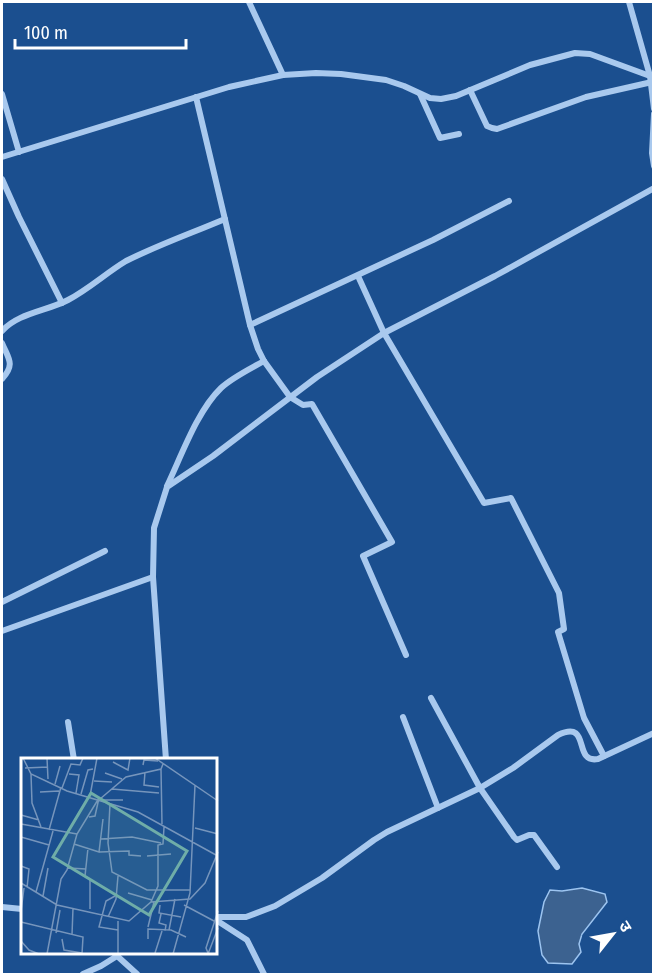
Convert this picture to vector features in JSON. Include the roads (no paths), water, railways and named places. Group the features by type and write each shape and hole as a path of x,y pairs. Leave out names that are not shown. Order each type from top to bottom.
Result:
{"street":[{"path":"249,2 283,75"},
{"path":"630,2 651,79 654,109"},
{"path":"2,157 239,84 283,75 316,73 370,77 404,86 430,98 441,99 456,96 530,65 575,53 590,54 651,79"},
{"path":"470,90 487,126 498,129 586,97 651,79"},
{"path":"2,94 19,152"},
{"path":"420,94 440,138 459,134"},
{"path":"196,98 250,325 258,349 290,397 303,405 312,404 392,542 363,556 406,655"},
{"path":"653,116 654,166"},
{"path":"2,179 62,303"},
{"path":"167,487 213,456 317,377 384,333 495,276 654,188"},
{"path":"250,325 358,276 509,201"},
{"path":"2,332 15,320 76,296 126,262 225,219"},
{"path":"358,276 384,333 484,503 511,498 559,593 564,628 558,632 584,718 604,756"},
{"path":"2,342 9,357 10,366 2,379"},
{"path":"166,758 153,577 154,528 167,487 196,424 212,398 222,387 264,361"},
{"path":"2,602 105,551"},
{"path":"2,631 153,577"},
{"path":"431,698 480,788 514,837 517,840 530,835 534,836 557,867"},
{"path":"403,717 438,808"},
{"path":"68,722 74,758"},
{"path":"218,919 246,917 275,906 322,878 387,832 480,788 566,731 576,732 588,758 592,760 654,733"},
{"path":"2,907 21,909"},
{"path":"218,920 247,940 264,975"},
{"path":"83,975 101,966 115,955 137,975"}],"water":[{"path":"582,888 605,894 607,902 582,934 579,944 581,952 572,964 548,963 542,955 538,931 544,902 550,890"}]}
